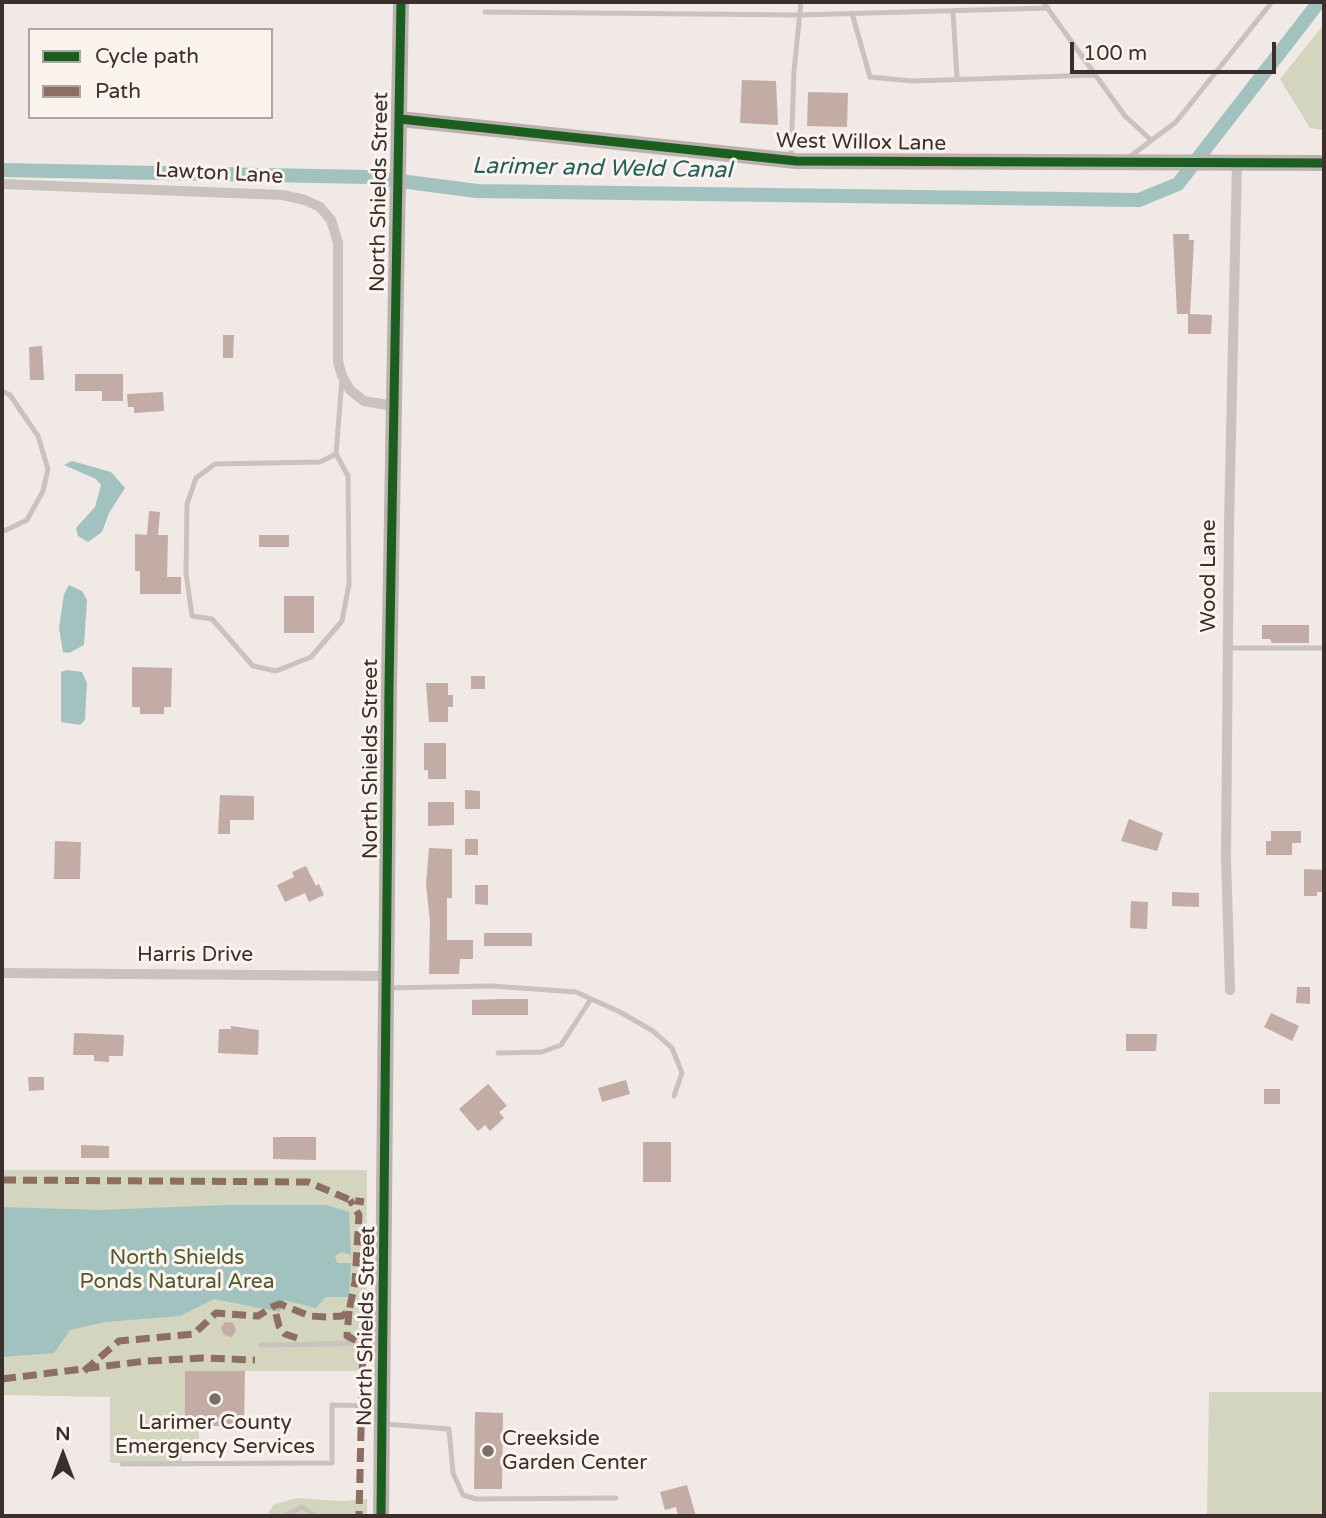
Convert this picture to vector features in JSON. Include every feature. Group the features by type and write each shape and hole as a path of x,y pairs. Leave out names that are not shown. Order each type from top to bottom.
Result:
{"main road":[{"name":"North Shields Street","path":"381,1516 393,406 401,2"},
{"name":"West Willox Lane","path":"400,119 791,161 1324,163"}],"street":[{"name":"Wood Lane","path":"1230,990 1226,856 1237,163"},
{"name":"Lawton Lane","path":"2,184 283,195 320,207 331,220 338,243 338,361 342,376"},
{"path":"342,376 350,390 364,401 393,406"},
{"name":"Harris Drive","path":"2,973 387,982"}],"lane":[{"path":"791,161 793,71 801,2"},
{"path":"1044,2 1125,116 1151,141"},
{"path":"1122,162 1176,122 1272,2"},
{"path":"485,12 800,15 1048,8"},
{"path":"953,12 957,78"},
{"path":"852,13 870,77 912,81 1096,75"},
{"path":"336,454 320,463 215,464 196,478 187,504 186,573 192,616 212,619 253,666 276,671 311,657 342,621 349,584 348,476 336,454 342,376"},
{"path":"2,391 10,395 38,436 48,469 43,491 27,520 2,532"},
{"path":"1228,648 1324,648"},
{"path":"387,982 544,988 576,992 653,1031 672,1048 682,1073 674,1096"},
{"path":"498,1053 542,1052 561,1045 591,999"},
{"path":"261,1345 384,1343"},
{"path":"122,1464 332,1463 332,1405 383,1405"},
{"path":"383,1424 449,1429 453,1473 463,1495 475,1499 616,1499"},
{"path":"285,1516 302,1507 316,1516"}],"green space":[{"path":"1324,24 1324,130 1310,128 1280,79"},
{"name":"North Shields Ponds Natural Area","path":"2,1170 367,1170 366,1371 185,1371 185,1425 199,1426 199,1453 182,1453 182,1463 110,1463 110,1397 2,1395"},
{"path":"1209,1392 1324,1392 1324,1516 1207,1516"},
{"path":"296,1498 342,1501 367,1499 367,1516 267,1516 273,1505"}],"water":[{"path":"72,461 111,472 125,488 109,513 102,532 88,542 78,536 76,528 95,507 101,485 96,479 64,465"},
{"path":"69,585 82,591 87,600 84,645 69,653 63,652 59,628 64,594"},
{"path":"61,672 82,672 87,683 85,720 80,725 61,722"},
{"path":"228,1205 326,1205 349,1212 351,1255 341,1252 335,1256 337,1263 351,1263 349,1297 326,1297 316,1308 284,1300 280,1312 214,1299 180,1316 105,1322 70,1330 54,1353 2,1357 2,1207 99,1210"}],"building":[{"path":"742,80 776,81 778,125 740,123"},
{"path":"808,92 848,93 847,127 807,126"},
{"path":"1173,234 1189,234 1189,240 1194,240 1190,314 1212,315 1211,334 1188,334 1188,314 1177,314"},
{"path":"223,335 234,335 233,358 223,358"},
{"path":"42,346 44,380 30,380 29,347"},
{"path":"75,374 123,374 123,401 102,401 102,391 75,391"},
{"path":"163,392 164,411 134,413 134,407 128,407 127,394"},
{"path":"149,511 160,512 158,535 168,535 167,577 181,577 181,594 140,594 140,571 135,571 135,534 147,535"},
{"path":"259,535 289,535 289,547 259,547"},
{"path":"284,596 314,596 314,633 284,633"},
{"path":"1262,625 1309,625 1309,643 1272,643 1270,639 1262,639"},
{"path":"132,667 172,668 171,707 164,707 164,714 140,714 140,707 132,707"},
{"path":"471,676 485,676 485,689 471,689"},
{"path":"426,683 448,683 448,695 453,695 453,707 448,707 448,722 429,722"},
{"path":"424,743 446,743 446,779 428,779 428,770 424,770"},
{"path":"465,790 480,791 480,809 465,809"},
{"path":"220,795 254,796 254,820 230,820 230,834 218,834"},
{"path":"428,802 454,802 454,825 428,826"},
{"path":"1129,819 1163,833 1157,851 1121,841"},
{"path":"1271,831 1301,831 1301,843 1292,843 1292,855 1266,855 1266,841 1271,841"},
{"path":"465,839 478,839 478,855 465,855"},
{"path":"55,841 81,842 80,879 54,879"},
{"path":"429,848 452,849 452,898 447,898 447,940 473,940 473,959 460,959 459,974 429,974 430,922 426,884"},
{"path":"306,866 324,895 309,902 305,893 285,902 277,885 294,877 292,872"},
{"path":"1304,869 1324,870 1324,892 1317,892 1317,896 1304,896"},
{"path":"475,885 488,885 488,905 475,904"},
{"path":"1172,892 1199,893 1199,907 1172,906"},
{"path":"1131,901 1148,902 1147,929 1130,928"},
{"path":"484,933 532,933 532,946 484,946"},
{"path":"1297,987 1310,987 1310,1004 1296,1003"},
{"path":"528,999 528,1015 472,1015 472,1000"},
{"path":"1271,1013 1299,1026 1292,1041 1264,1027"},
{"path":"231,1026 259,1030 258,1055 218,1053 219,1029 231,1029"},
{"path":"74,1033 124,1035 123,1056 109,1056 109,1062 94,1061 94,1055 73,1055"},
{"path":"1126,1034 1157,1034 1156,1051 1126,1051"},
{"path":"28,1077 44,1077 44,1090 29,1091"},
{"path":"626,1080 630,1094 602,1102 598,1088"},
{"path":"488,1084 507,1106 499,1112 504,1118 490,1131 485,1125 478,1131 459,1109"},
{"path":"1264,1089 1280,1089 1280,1104 1264,1104"},
{"path":"273,1137 316,1137 316,1160 273,1159"},
{"path":"643,1142 671,1142 671,1182 643,1182"},
{"path":"81,1145 109,1146 109,1158 81,1158"},
{"path":"225,1322 233,1323 236,1330 232,1337 224,1335 221,1328"},
{"name":"Larimer County Emergency Services","path":"185,1371 245,1371 244,1426 185,1426"},
{"name":"Creekside Garden Center","path":"475,1412 503,1413 502,1489 474,1489"},
{"path":"687,1485 696,1516 678,1516 676,1507 665,1510 660,1492"}],"waterway":[{"name":"Larimer and Weld Canal","path":"2,170 369,177 477,191 1139,200 1178,184 1319,2"}],"marked path":[{"path":"2,1180 308,1182 350,1200 364,1202"},
{"path":"297,1338 285,1334 279,1326 274,1306 280,1304 310,1316 342,1316 349,1311 355,1282 359,1215 350,1200"},
{"path":"84,1371 119,1341 194,1334 216,1313 258,1316 274,1306"},
{"path":"349,1311 347,1336 363,1344 359,1516"},
{"path":"2,1379 146,1361 202,1358 255,1360"}],"cycle path":[{"path":"381,1516 389,687 401,2"},
{"path":"400,119 796,161 1324,163"}],"place":[{"name":"Larimer County Emergency Services","path":"215,1399"},
{"name":"Creekside Garden Center","path":"488,1451"}]}
